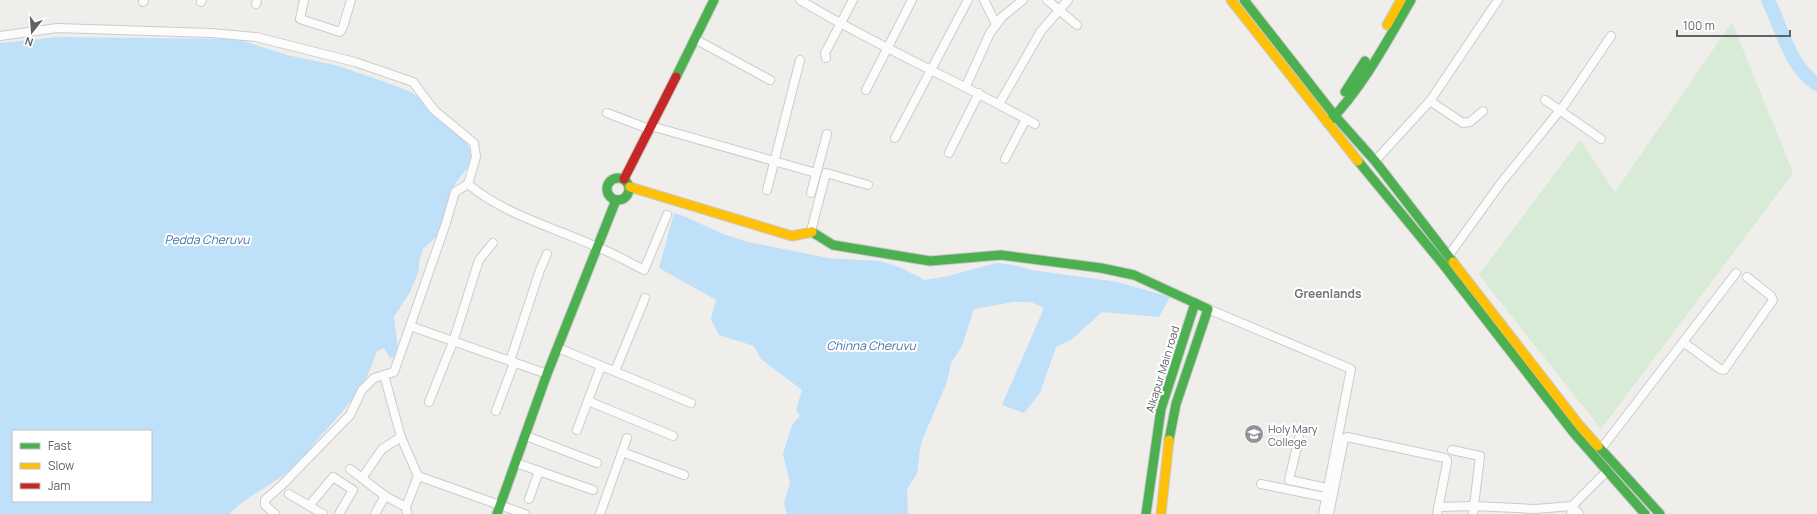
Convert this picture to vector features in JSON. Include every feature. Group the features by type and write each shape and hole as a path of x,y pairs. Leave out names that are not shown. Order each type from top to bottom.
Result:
{"street":[{"path":"304,0 300,19 340,32 344,27 351,0"},
{"path":"616,200 626,197 627,183 650,128 714,0"},
{"path":"800,0 811,3 840,24 966,86 1035,124"},
{"path":"826,58 825,53 853,0"},
{"path":"866,90 912,0"},
{"path":"895,138 968,0"},
{"path":"984,0 996,24"},
{"path":"966,86 990,33 996,24 1022,0"},
{"path":"1047,0 1077,24"},
{"path":"999,104 1034,42 1048,22 1068,0"},
{"path":"1231,0 1326,121 1442,263 1572,432 1606,472 1645,514"},
{"path":"1244,0 1333,113 1375,161 1580,426 1660,514"},
{"path":"1398,13 1401,0"},
{"path":"1326,121 1362,74 1398,13 1411,0"},
{"path":"1375,161 1430,101 1498,0"},
{"path":"0,36 57,28 211,33 256,37 355,62 414,82 434,110 474,143 476,157 468,184 455,192 446,223 394,372 374,378 362,390 350,415 282,485 265,500 266,505 275,514"},
{"path":"1449,255 1501,183 1560,111 1611,36"},
{"path":"695,39 770,80"},
{"path":"767,190 800,60"},
{"path":"949,153 979,93"},
{"path":"1545,100 1601,139"},
{"path":"1430,101 1463,123 1470,122 1483,111"},
{"path":"607,113 650,128 816,173"},
{"path":"1005,159 1026,119"},
{"path":"811,193 827,134"},
{"path":"811,231 826,173 868,185"},
{"path":"616,200 608,194 607,184 613,178 621,177 627,183 792,236 811,231 833,245 930,261 1001,255 1055,261 1134,275 1208,309 1351,369 1322,514"},
{"path":"468,184 504,208 598,247 644,270 667,215"},
{"path":"499,510 547,374 616,200"},
{"path":"429,402 453,342 479,260 493,244"},
{"path":"496,411 540,270 547,254"},
{"path":"1601,449 1736,273"},
{"path":"1683,342 1720,369 1724,370 1773,300 1771,296 1747,277"},
{"path":"614,372 645,298"},
{"name":"Alkapur Main road","path":"1146,514 1162,409 1195,303"},
{"path":"1161,514 1169,440 1176,404 1208,309"},
{"path":"410,326 547,374"},
{"path":"558,348 691,403"},
{"path":"577,430 601,366"},
{"path":"350,469 406,510 418,476 401,436 384,375"},
{"path":"588,402 673,436"},
{"path":"362,478 382,449 401,436"},
{"path":"526,436 597,463"},
{"path":"1329,514 1344,439 1347,437 1445,458 1447,463 1437,511 1572,510 1579,514"},
{"path":"600,514 627,438"},
{"path":"1299,438 1289,480 1327,488"},
{"path":"1452,450 1480,456 1474,510"},
{"path":"622,452 684,476"},
{"path":"516,463 593,490"},
{"path":"530,499 539,471"},
{"path":"1572,510 1606,472"},
{"path":"418,476 499,510 525,514"},
{"path":"309,506 333,477 353,490 339,514"},
{"path":"1261,484 1326,497"},
{"path":"289,494 323,514"},
{"path":"375,514 385,496"}],"green space":[{"path":"1732,22 1793,173 1601,429 1479,275 1580,140 1615,192"}],"water":[{"name":"Pedda Cheruvu","path":"58,37 237,39 287,55 339,66 411,92 465,140 473,158 470,165 457,181 450,194 438,235 423,249 418,273 410,292 394,317 398,350 394,357 390,358 384,348 377,351 371,368 358,391 303,457 286,473 243,502 229,514 0,514 0,43"},
{"name":"Chinna Cheruvu","path":"674,213 723,234 748,242 828,258 880,261 899,267 925,280 948,276 996,263 1014,265 1031,270 1118,282 1170,297 1159,317 1102,312 1072,339 1056,347 1040,393 1024,413 1002,405 1044,308 1031,302 1013,302 974,309 962,346 951,363 947,382 923,438 920,448 917,474 907,489 908,514 787,514 784,503 790,483 783,454 792,425 800,416 796,410 802,390 761,359 754,346 719,335 711,319 716,300 659,268"}],"waterway":[{"path":"1768,0 1793,57 1807,77 1817,84"}],"traffic: fast":[{"path":"676,77 714,0"},
{"path":"1244,0 1335,116 1375,161 1453,262"},
{"path":"1328,123 1341,109 1363,80 1411,0"},
{"path":"1345,92 1365,61"},
{"path":"1358,161 1442,263 1573,432 1645,514"},
{"path":"614,178 622,178 629,185 629,189 629,193 622,200 614,200 607,193 607,185 614,178"},
{"path":"497,514 547,374 616,200"},
{"path":"812,232 833,245 930,261 1001,255 1101,268 1134,275 1208,309 1176,404 1169,440"},
{"path":"1146,514 1161,409 1195,303"},
{"path":"1598,446 1660,514"}],"traffic: slow":[{"path":"1231,0 1358,161"},
{"path":"1387,25 1401,0"},
{"path":"630,187 792,236 812,232"},
{"path":"1453,262 1580,426 1598,446"},
{"path":"1161,514 1169,440"}],"traffic: jam":[{"path":"624,179 676,77"}],"place":[{"name":"Holy Mary College","path":"1254,434"}],"district":[{"name":"Greenlands","path":"1328,293"}]}
